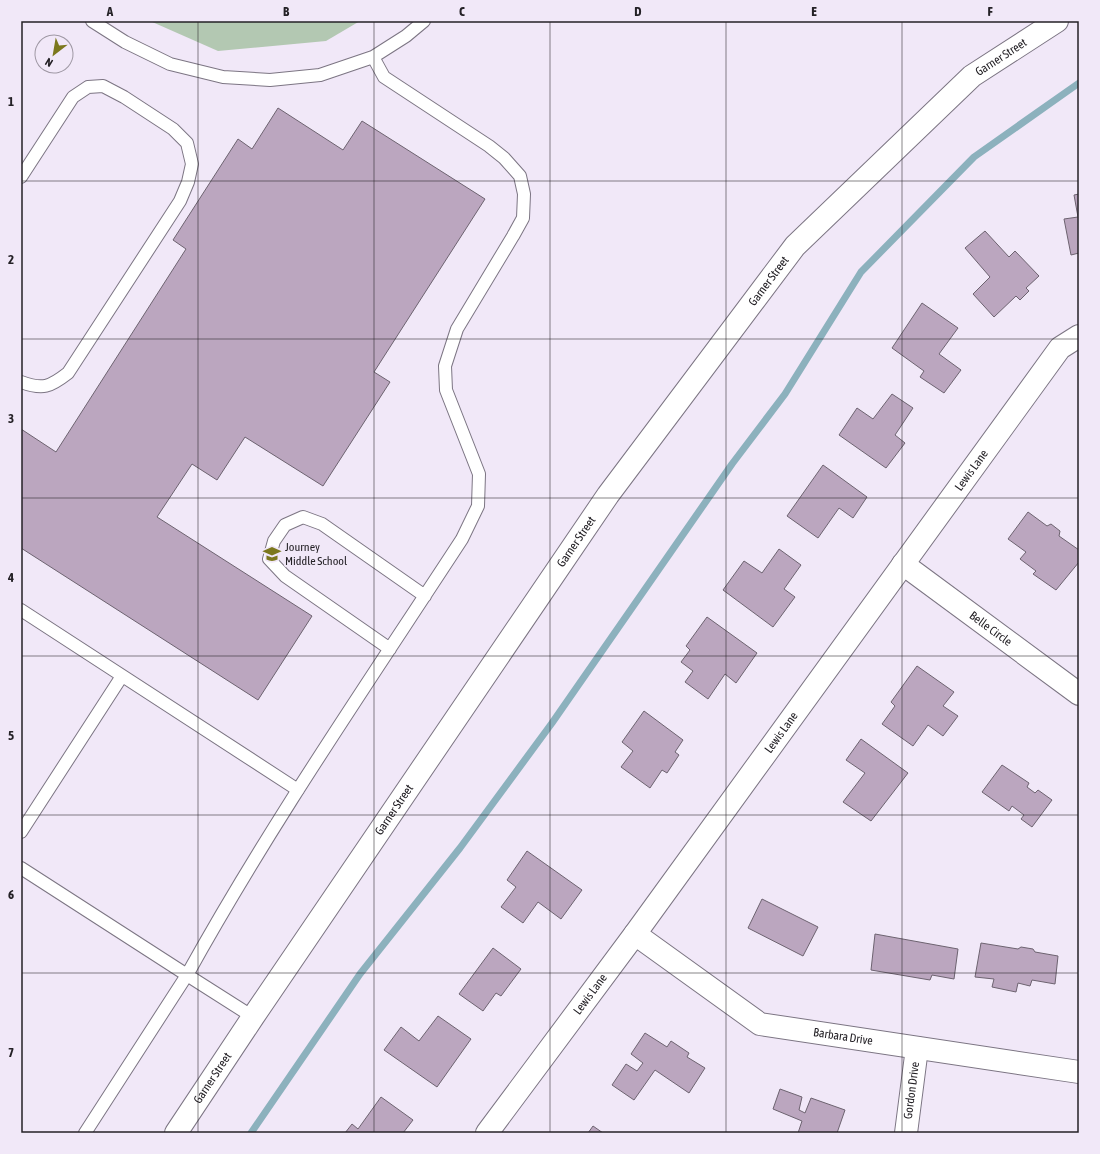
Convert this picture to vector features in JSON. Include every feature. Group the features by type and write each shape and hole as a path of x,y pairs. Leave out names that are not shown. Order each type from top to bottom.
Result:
{"street":[{"name":"Garner Street","path":"176,1133 253,1017 608,495 795,246 972,76 1057,21"},
{"name":"Lewis Lane","path":"487,1133 635,934 1060,348 1079,336"},
{"name":"Belle Circle","path":"903,564 1079,694"},
{"name":"Barbara Drive","path":"635,934 760,1024 1079,1072"},
{"name":"Gordon Drive","path":"906,1133 917,1048"}],"lane":[{"path":"92,21 125,42 170,64 223,77 270,80 320,75 373,57 406,36 424,21"},
{"path":"85,1133 187,975 210,934 298,790 462,539 478,506 479,474 446,390 445,366 456,328 523,218 524,194 520,176 504,158 489,146 384,77 373,57"},
{"path":"21,177 73,97 88,87 103,86 124,97 173,129 187,143 192,164 188,182 180,201 68,373 56,382 42,388 21,382"},
{"path":"390,649 286,576 269,559 274,541 285,525 303,517 322,524 425,596"},
{"path":"21,610 298,790"},
{"path":"21,832 122,676"},
{"path":"21,868 253,1017"}],"green space":[{"path":"150,21 360,21 326,41 218,51"}],"building":[{"name":"Journey Middle School","path":"278,108 343,150 362,121 485,199 374,372 390,382 323,486 245,437 217,480 192,464 157,517 312,616 258,700 21,548 21,429 56,452 186,249 173,240 238,139 252,149"},
{"path":"1079,194 1079,253 1071,255 1064,219 1078,217 1074,195"},
{"path":"985,231 1009,257 1015,251 1039,276 1026,288 1029,291 1020,300 1016,296 994,317 973,294 990,277 965,248"},
{"path":"922,303 958,328 939,354 961,370 944,393 920,377 924,371 892,348"},
{"path":"892,394 913,408 895,435 905,443 886,468 839,435 857,408 873,419"},
{"path":"823,465 867,497 853,518 839,508 818,538 787,516"},
{"path":"1028,512 1047,526 1051,524 1060,531 1059,536 1079,550 1079,562 1056,590 1033,574 1036,571 1020,559 1026,552 1008,539"},
{"path":"779,549 801,565 784,589 795,597 773,627 723,590 744,561 762,573"},
{"path":"707,617 757,653 736,683 725,674 708,699 685,682 693,671 681,662 690,650 686,646"},
{"path":"917,666 954,692 943,706 958,716 943,736 928,725 913,746 882,724 895,706 891,702"},
{"path":"644,711 683,740 675,752 679,755 667,773 662,770 650,788 621,767 633,751 622,742"},
{"path":"861,739 908,773 871,821 843,802 865,773 846,760"},
{"path":"1002,765 1029,783 1027,787 1035,793 1038,790 1052,800 1032,827 1021,819 1024,815 1012,806 1009,811 982,792"},
{"path":"527,851 582,890 561,919 538,902 523,923 501,907 516,887 507,880"},
{"path":"762,899 818,927 803,956 748,928"},
{"path":"875,934 958,949 954,979 932,975 930,980 871,970"},
{"path":"981,943 1018,949 1021,947 1033,949 1035,952 1058,956 1055,984 1032,980 1030,986 1018,983 1016,992 992,987 994,979 975,977"},
{"path":"493,948 521,969 501,996 496,993 483,1011 459,994"},
{"path":"438,1016 471,1039 437,1087 384,1050 401,1027 419,1041"},
{"path":"645,1033 667,1047 671,1041 689,1053 687,1057 705,1068 689,1093 655,1070 634,1100 612,1085 626,1064 637,1071 643,1063 631,1054"},
{"path":"780,1089 802,1097 799,1110 805,1113 811,1098 845,1110 837,1133 798,1133 802,1121 773,1109"},
{"path":"381,1097 413,1120 403,1133 345,1133 352,1124 358,1129"},
{"path":"593,1126 603,1133 588,1133"}],"waterway":[{"path":"251,1133 360,974 460,848 552,723 732,464 785,394 861,272 974,157 1079,83"}],"place":[{"name":"Journey Middle School","path":"272,554"}]}
